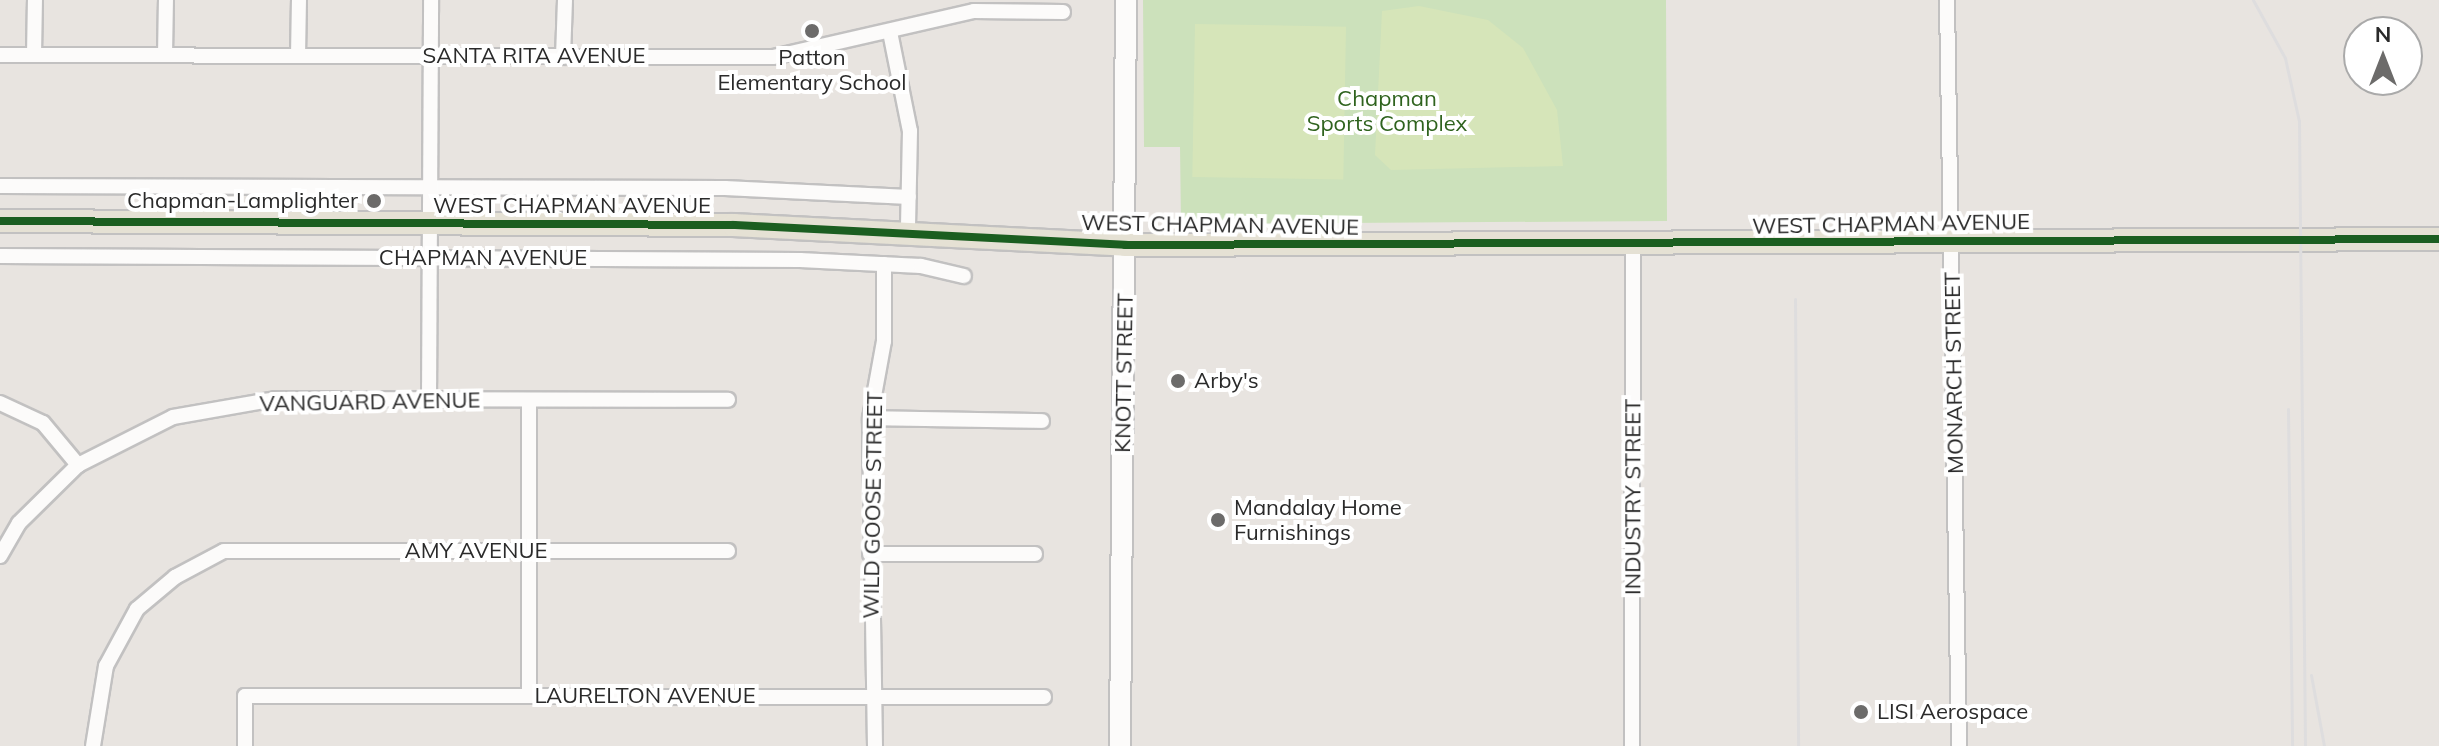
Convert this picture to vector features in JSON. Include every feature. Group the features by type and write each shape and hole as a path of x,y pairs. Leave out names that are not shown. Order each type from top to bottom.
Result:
{"main road":[{"name":"KNOTT STREET","path":"1120,746 1126,0"},
{"name":"WEST CHAPMAN AVENUE","path":"0,221 908,229 1125,245 1633,247 1953,239 2439,239"}],"street":[{"path":"34,55 35,0"},
{"path":"165,55 166,0"},
{"path":"298,56 299,0"},
{"path":"429,401 431,0"},
{"path":"563,57 565,0"},
{"name":"MONARCH STREET","path":"1947,0 1959,746"},
{"name":"SANTA RITA AVENUE","path":"0,55 773,57 974,11 1063,12"},
{"path":"890,32 910,131 908,229"},
{"path":"0,186 725,188 909,197"},
{"name":"INDUSTRY STREET","path":"1632,746 1633,247"},
{"name":"CHAPMAN AVENUE","path":"0,256 884,264 964,276"},
{"name":"WILD GOOSE STREET","path":"875,746 870,418 884,341 884,264"},
{"name":"VANGUARD AVENUE","path":"0,556 19,523 78,465 173,417 276,399 728,400"},
{"path":"529,400 529,696"},
{"path":"0,403 43,423 78,465"},
{"path":"870,418 1042,421"},
{"name":"AMY AVENUE","path":"93,746 106,666 137,609 175,577 224,551 728,551"},
{"path":"870,554 1035,554"},
{"name":"LAURELTON AVENUE","path":"245,746 245,696 1044,697"}],"green space":[{"name":"Chapman Sports Complex","path":"1143,0 1666,0 1667,221 1181,224 1180,147 1144,147"},
{"path":"1419,6 1488,20 1523,48 1557,110 1563,166 1391,170 1375,155 1382,11"},
{"path":"1195,24 1346,27 1343,180 1192,177"}],"railway":[{"path":"2253,0 2285,58 2299,121 2305,746"},
{"path":"1795,299 1798,746"},
{"path":"2288,409 2292,746"},
{"path":"2311,675 2324,746"}],"cycle path":[{"path":"0,221 734,225 1125,245 2439,239"}],"place":[{"name":"Patton Elementary School","path":"812,31"},
{"name":"Chapman-Lamplighter","path":"374,201"},
{"name":"Arby's","path":"1178,381"},
{"name":"Mandalay Home Furnishings","path":"1218,520"},
{"name":"LISI Aerospace","path":"1861,712"}]}
